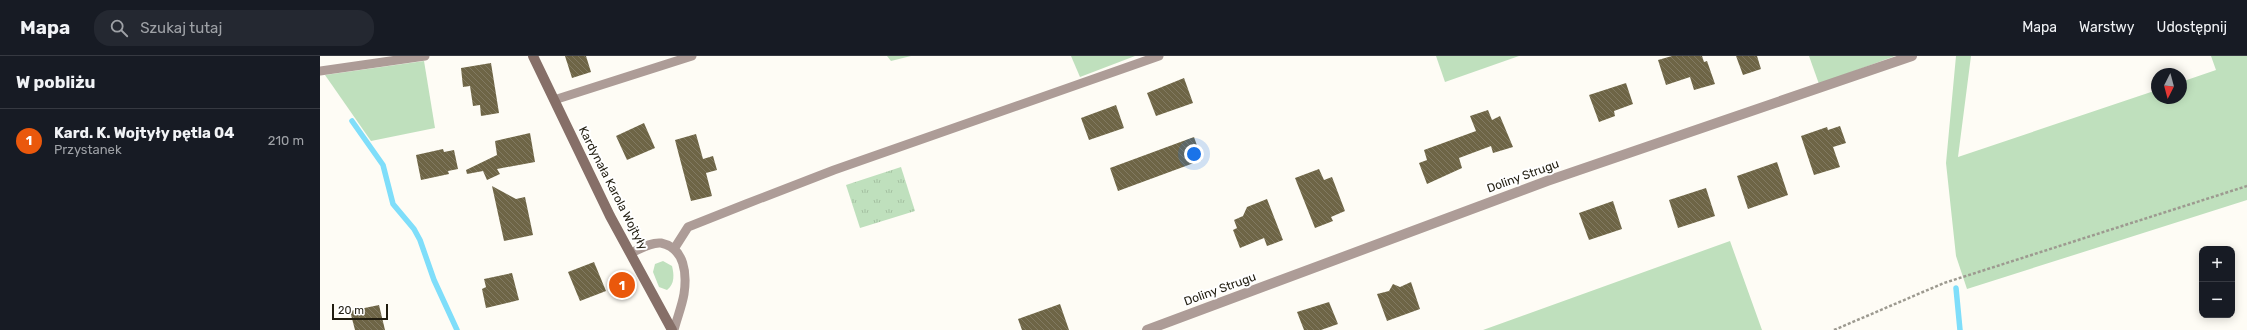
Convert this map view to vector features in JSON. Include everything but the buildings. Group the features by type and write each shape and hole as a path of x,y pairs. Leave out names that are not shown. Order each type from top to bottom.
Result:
{"street":[{"name":"Kardynała Karola Wojtyły","path":"532,56 610,216 673,330"},
{"name":"Doliny Strugu","path":"1147,330 1547,181 1912,56"}],"lane":[{"path":"320,72 425,56"},
{"path":"554,100 692,56"},
{"path":"674,249 688,227 834,170 1159,56"},
{"path":"631,254 649,245 660,243 674,249 681,257 685,272 684,294 673,330"}],"path":[{"path":"1834,330 1944,284 2247,186"}],"green space":[{"path":"887,56 911,56 891,61"},
{"path":"1071,56 1135,56 1080,77"},
{"path":"1436,56 1519,56 1445,82"},
{"path":"1809,56 1895,56 1819,84"},
{"path":"1956,56 1971,56 1958,157 2151,92 2151,104 2187,104 2187,80 2216,70 2211,56 2247,56 2247,200 1967,289 1956,256 1946,163"},
{"path":"424,61 435,128 371,141 325,75"},
{"path":"901,167 915,211 860,228 846,185"},
{"path":"1730,241 1762,330 1483,330"},
{"path":"663,261 672,266 673,272 673,282 667,290 659,287 653,272 655,264"}],"waterway":[{"path":"352,121 383,165 393,204 414,229 420,240 434,280 457,330"},
{"path":"1956,288 1960,330"}],"place":[{"name":"Kard. K. Wojtyły pętla 04","path":"622,285"}]}
